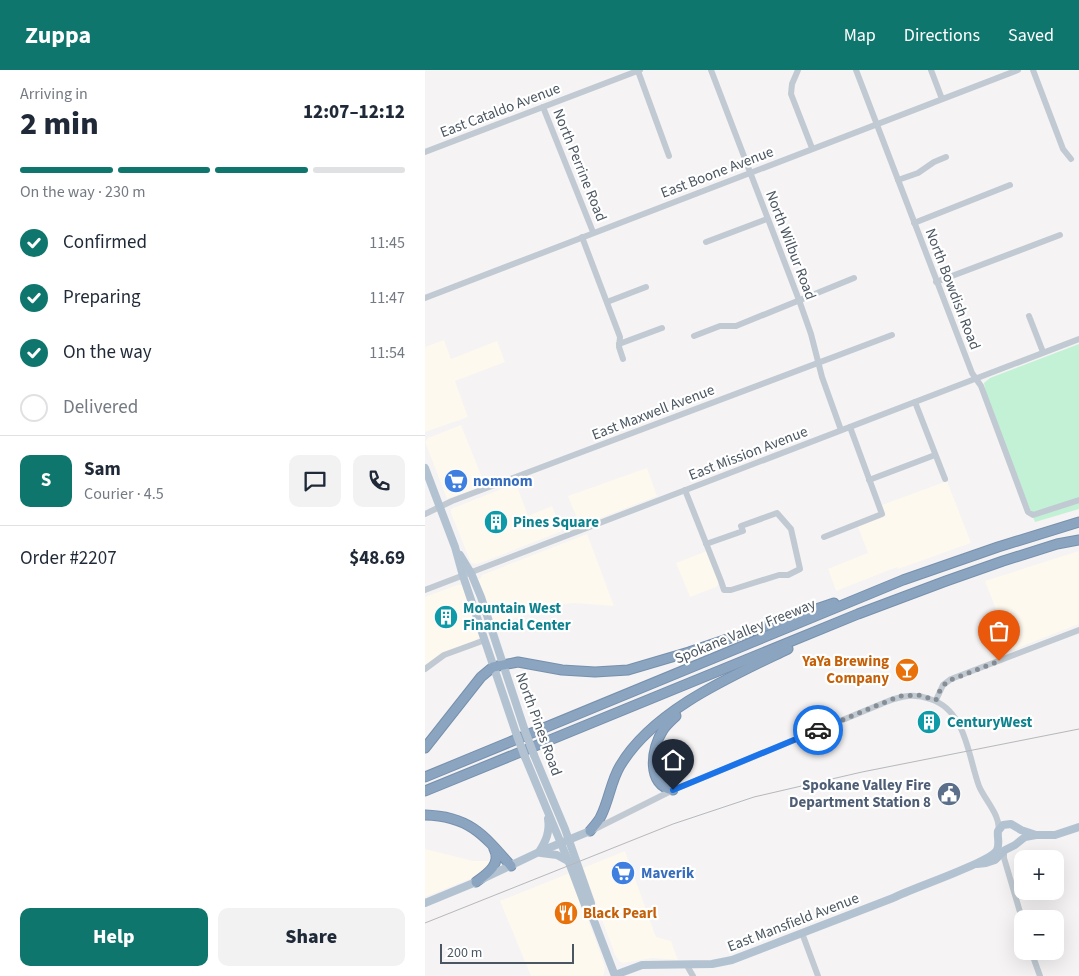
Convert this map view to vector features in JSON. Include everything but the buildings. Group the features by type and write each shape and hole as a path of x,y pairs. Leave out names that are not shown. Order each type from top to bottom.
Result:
{"highway":[{"name":"Spokane Valley Freeway","path":"425,777 903,580 998,547 1079,522"},
{"name":"Spokane Valley Freeway","path":"425,791 858,614 1012,558 1057,544 1079,540"},
{"path":"425,748 481,676 498,666 518,662 562,670 595,672 628,670 689,652 903,580"},
{"path":"590,832 600,818 619,767 643,737 667,717 711,686 858,614"},
{"path":"673,790 664,789 656,779 654,762 659,739 675,717 711,686"},
{"path":"425,815 448,817 474,828 490,842 511,866"},
{"path":"477,882 495,865 497,860 496,853 490,842"}],"main road":[{"name":"North Pines Road","path":"425,468 455,547 467,574 481,597 516,733 547,812 561,843 572,861"},
{"name":"North Pines Road","path":"467,574 485,640 498,666 569,840 572,861 585,906 591,913 614,976"},
{"path":"539,852 548,834 547,812"},
{"path":"1036,835 1014,826 1003,825 998,834 1001,844 1011,846 1025,838 1036,835 1055,835 1079,827"},
{"path":"998,858 1020,835 1014,826"},
{"path":"425,903 477,882 539,852 590,832"},
{"path":"539,852 557,855 572,861 578,843 590,832"},
{"name":"East Mansfield Avenue","path":"614,976 642,965 723,962 802,933 977,864 996,851 998,834"},
{"name":"East Mansfield Avenue","path":"977,864 986,863 998,858"}],"street":[{"path":"639,70 669,156"},
{"name":"East Cataldo Avenue","path":"425,152 639,70"},
{"name":"North Wilbur Road","path":"711,70 799,300 822,377 841,430"},
{"path":"798,70 792,84 791,94 812,148"},
{"name":"North Bowdish Road","path":"856,70 936,282 975,378 981,386 1028,512 1033,515 1079,500"},
{"path":"931,70 942,98"},
{"name":"East Boone Avenue","path":"425,298 1018,70"},
{"path":"1033,70 1063,150 1071,159"},
{"name":"North Perrine Road","path":"543,107 593,232"},
{"path":"898,180 918,173 934,162 946,157"},
{"path":"914,223 1010,185"},
{"path":"706,242 767,219"},
{"path":"936,282 1060,235"},
{"path":"582,237 620,337 619,344 623,359"},
{"path":"693,336 720,326 736,326 854,278"},
{"path":"607,302 646,287"},
{"path":"1029,316 1043,352"},
{"path":"619,344 662,328"},
{"name":"East Maxwell Avenue","path":"425,514 490,487 891,335"},
{"name":"East Mission Avenue","path":"425,590 1079,338"},
{"path":"915,402 945,479"},
{"path":"824,536 882,514 850,427"},
{"path":"869,480 935,455"},
{"path":"685,490 706,544 724,590 731,590 788,575 801,569 791,529 777,513 741,526 743,531 706,544"},
{"path":"936,700 943,685 951,679 1079,630"},
{"path":"425,669 444,656 485,640"},
{"path":"590,832 673,790 900,696 918,695 936,700 948,709 956,719 966,742 984,797 999,822 998,834"},
{"path":"993,810 1014,826"},
{"path":"1011,846 1003,856 1019,910"},
{"path":"998,858 1006,864"},
{"path":"802,933 818,976"},
{"path":"1034,960 1040,976"},
{"path":"686,964 693,976"}],"shaded area":[{"path":"444,340 451,359 497,341 505,362 455,381 468,417 425,432 425,347"},
{"path":"461,425 485,485 447,499 425,442 428,438"},
{"path":"647,468 657,496 580,526 568,496"},
{"path":"947,481 971,543 898,569 897,567 836,591 828,569 868,553 858,527 886,516 882,505"},
{"path":"516,483 528,516 552,506 562,531 483,562 471,563 451,509"},
{"path":"587,534 614,606 575,603 555,605 504,622 493,622 478,579 482,575"},
{"path":"707,551 718,578 718,585 690,597 676,563"},
{"path":"1079,551 1079,624 1012,650 985,581"},
{"path":"457,585 465,587 480,637 425,667 425,597"},
{"path":"425,849 473,861 494,861 487,872 425,897"},
{"path":"625,851 656,937 671,941 678,960 652,958 623,963 615,955 583,868"},
{"path":"570,873 605,967 604,974 603,976 531,976 500,901"}],"green space":[{"path":"1079,344 1079,509 1035,522 986,394 984,383 990,378"}],"railway":[{"path":"425,923 673,824 754,797 862,772 1079,729"}],"way so far":[{"path":"818,730 900,696 918,695 936,700 945,682 999,661"}],"place":[{"name":"nomnom","path":"456,481"},
{"name":"Pines Square","path":"496,522"},
{"name":"Mountain West Financial Center","path":"446,617"},
{"name":"YaYa Brewing Company","path":"907,670"},
{"name":"CenturyWest","path":"929,722"},
{"name":"Spokane Valley Fire Department Station 8","path":"949,794"},
{"name":"Maverik","path":"623,873"},
{"name":"Black Pearl","path":"566,913"}],"route":[{"path":"673,790 818,730"}]}
